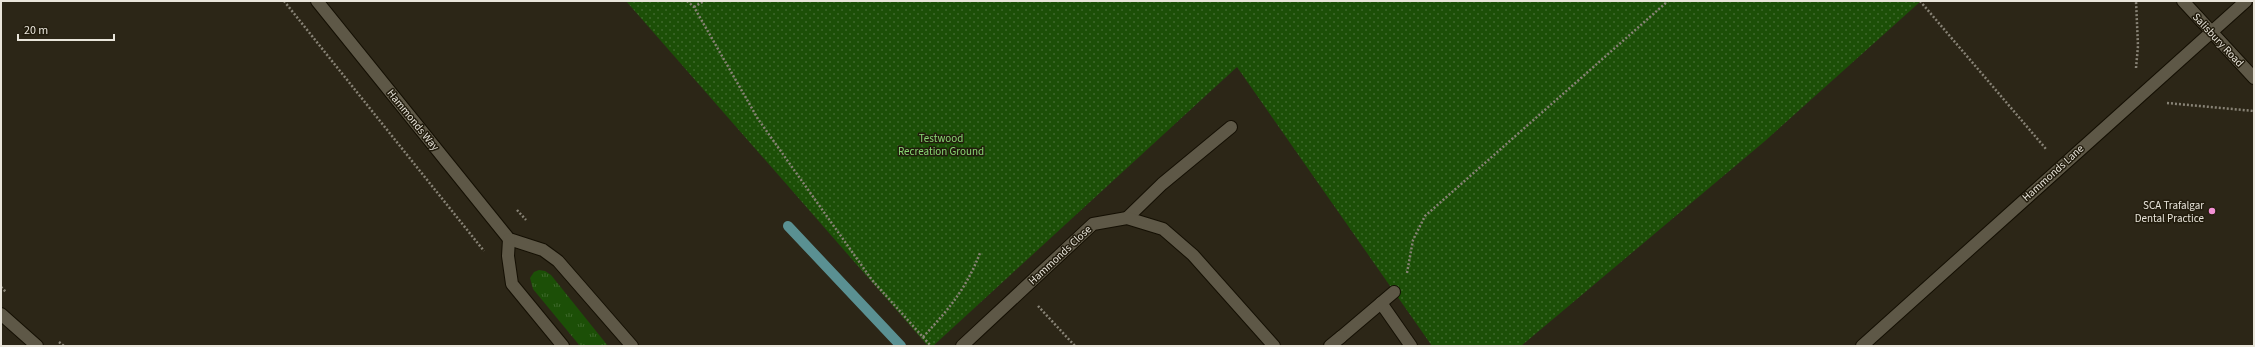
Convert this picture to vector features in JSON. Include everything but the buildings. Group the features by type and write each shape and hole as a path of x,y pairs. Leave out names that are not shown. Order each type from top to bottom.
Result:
{"street":[{"name":"Hammonds Way","path":"317,1 509,239"},
{"name":"Salisbury Road","path":"2183,1 2254,78"},
{"name":"Hammonds Lane","path":"1862,346 2246,1"},
{"path":"1127,218 1162,184 1231,127"},
{"name":"Hammonds Close","path":"962,346 1093,224 1127,218 1163,229 1192,255 1274,346"},
{"path":"563,346 512,284 508,256 509,239 543,250 558,261 632,346"},
{"path":"1330,346 1394,292"},
{"path":"1381,303 1411,346"},
{"path":"1,314 37,346"}],"path":[{"path":"284,1 486,253"},
{"path":"687,1 694,7 758,119 872,280 931,346"},
{"path":"694,7 704,1"},
{"path":"1394,292 1401,286 1409,270 1413,240 1425,216 1668,1"},
{"path":"1920,1 2061,166"},
{"path":"2136,1 2138,46 2133,101 2254,111"},
{"path":"517,209 527,221"},
{"path":"923,337 953,305 970,278 980,253"},
{"path":"1023,289 1074,346"}],"green space":[{"name":"Testwood Recreation Ground","path":"626,1 1921,1 1765,141 1521,346 1432,346 1237,67 933,346 928,346"},
{"path":"539,270 545,271 551,275 608,346 580,346 533,289 530,278 534,272"}],"waterway":[{"path":"788,226 901,346"}],"place":[{"name":"SCA Trafalgar Dental Practice","path":"2212,211"}]}
